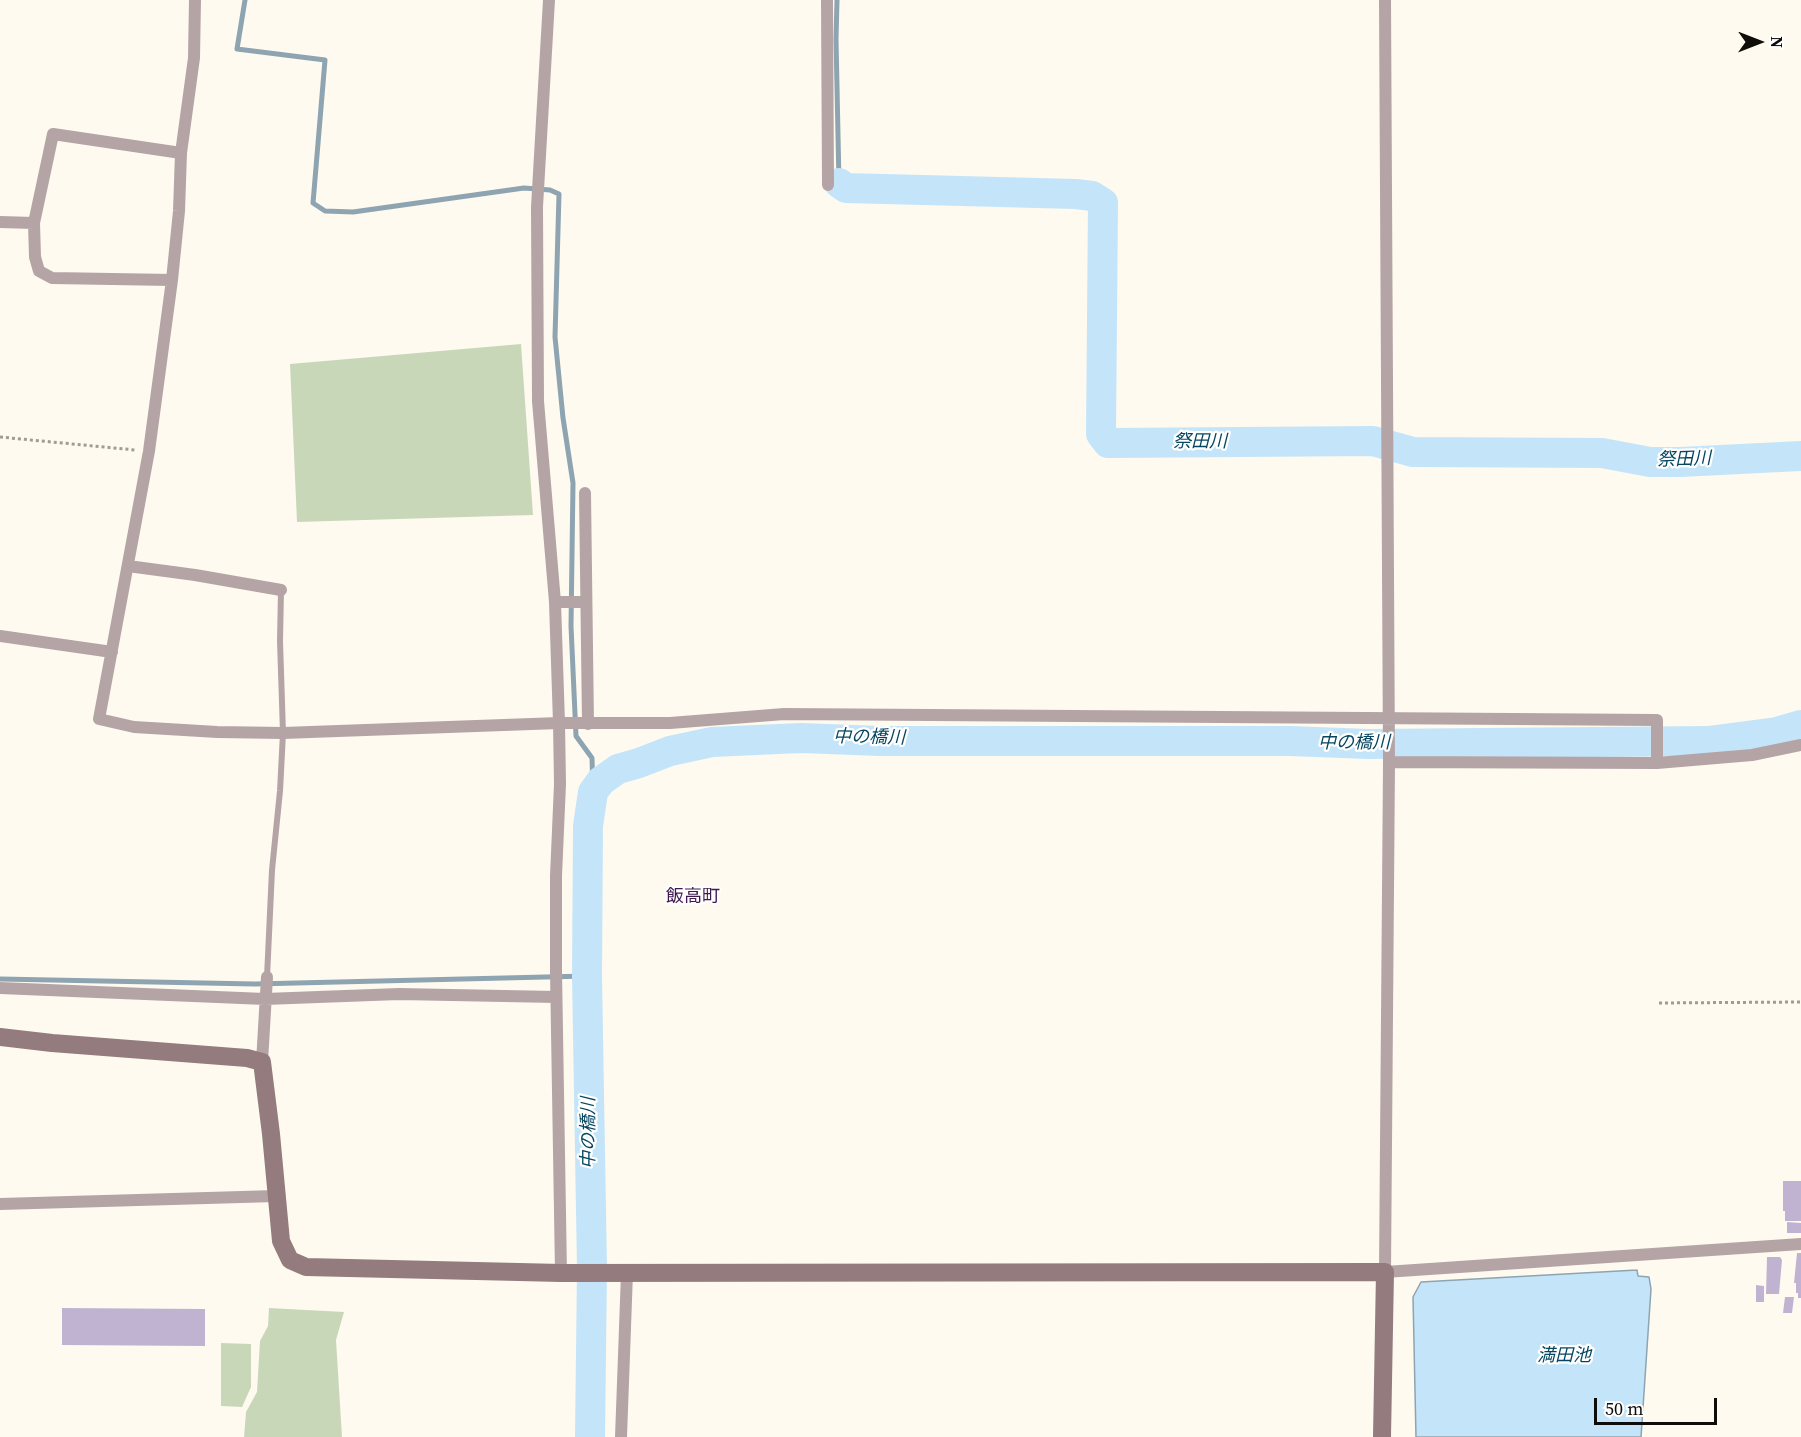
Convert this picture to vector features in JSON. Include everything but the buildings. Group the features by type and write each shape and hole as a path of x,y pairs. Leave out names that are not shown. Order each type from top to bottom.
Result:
{"street":[{"path":"195,0 194,58 181,153 179,211 172,280 148,451 99,719 146,728 283,733 670,723 784,714 1389,721 1657,720 1657,760"},
{"path":"549,0 537,207 538,389 559,602 574,724"},
{"path":"827,0 828,185"},
{"path":"1382,1437 1389,760 1385,0"},
{"path":"172,280 52,278 39,271 34,257 34,223 53,134 181,153"},
{"path":"0,222 34,223"},
{"path":"561,1273 556,876 560,784 574,724 582,602 585,493"},
{"path":"128,566 281,590"},
{"path":"559,602 582,602"},
{"path":"0,636 112,652"},
{"path":"1389,760 1657,760 1752,755 1801,745"},
{"path":"267,977 262,1062 281,1241 290,1260 306,1267 561,1273 1385,1272 1801,1244"},
{"path":"0,988 266,995 556,993"},
{"path":"0,1037 247,1058 262,1062"},
{"path":"0,1204 276,1196"},
{"path":"620,1273 621,1437"}],"lane":[{"path":"267,977 272,870 283,733 281,590"}],"path":[{"path":"0,437 148,451"},
{"path":"1659,1003 1801,1002"}],"green space":[{"path":"521,344 533,515 297,522 290,364"},
{"path":"269,1308 344,1312 336,1340 342,1437 244,1437 246,1412 257,1392 260,1341 268,1326"},
{"path":"221,1343 251,1344 251,1387 242,1407 221,1406"}],"water":[{"name":"満田池","path":"1637,1270 1638,1276 1649,1277 1651,1289 1641,1437 1416,1437 1413,1297 1421,1282"}],"waterway":[{"path":"245,0 237,49 325,60 313,203 325,211 353,212 524,188 550,190 559,194 555,337 563,418 573,483 571,626 576,736 592,758 593,792"},
{"path":"837,0 839,183"},
{"name":"祭田川","path":"839,183 846,188 1076,194 1092,196 1103,203 1101,434 1108,443 1373,441 1413,452 1602,453 1650,462 1801,456"},
{"name":"中の橋川","path":"590,1437 592,1269 587,976 588,826 593,792 601,781 618,769 670,751 712,742 801,738 880,741 1290,741 1369,744 1708,741 1777,732 1801,725"},
{"path":"0,979 255,984 587,976"}],"district":[{"name":"飯高町","path":"693,897"}]}
